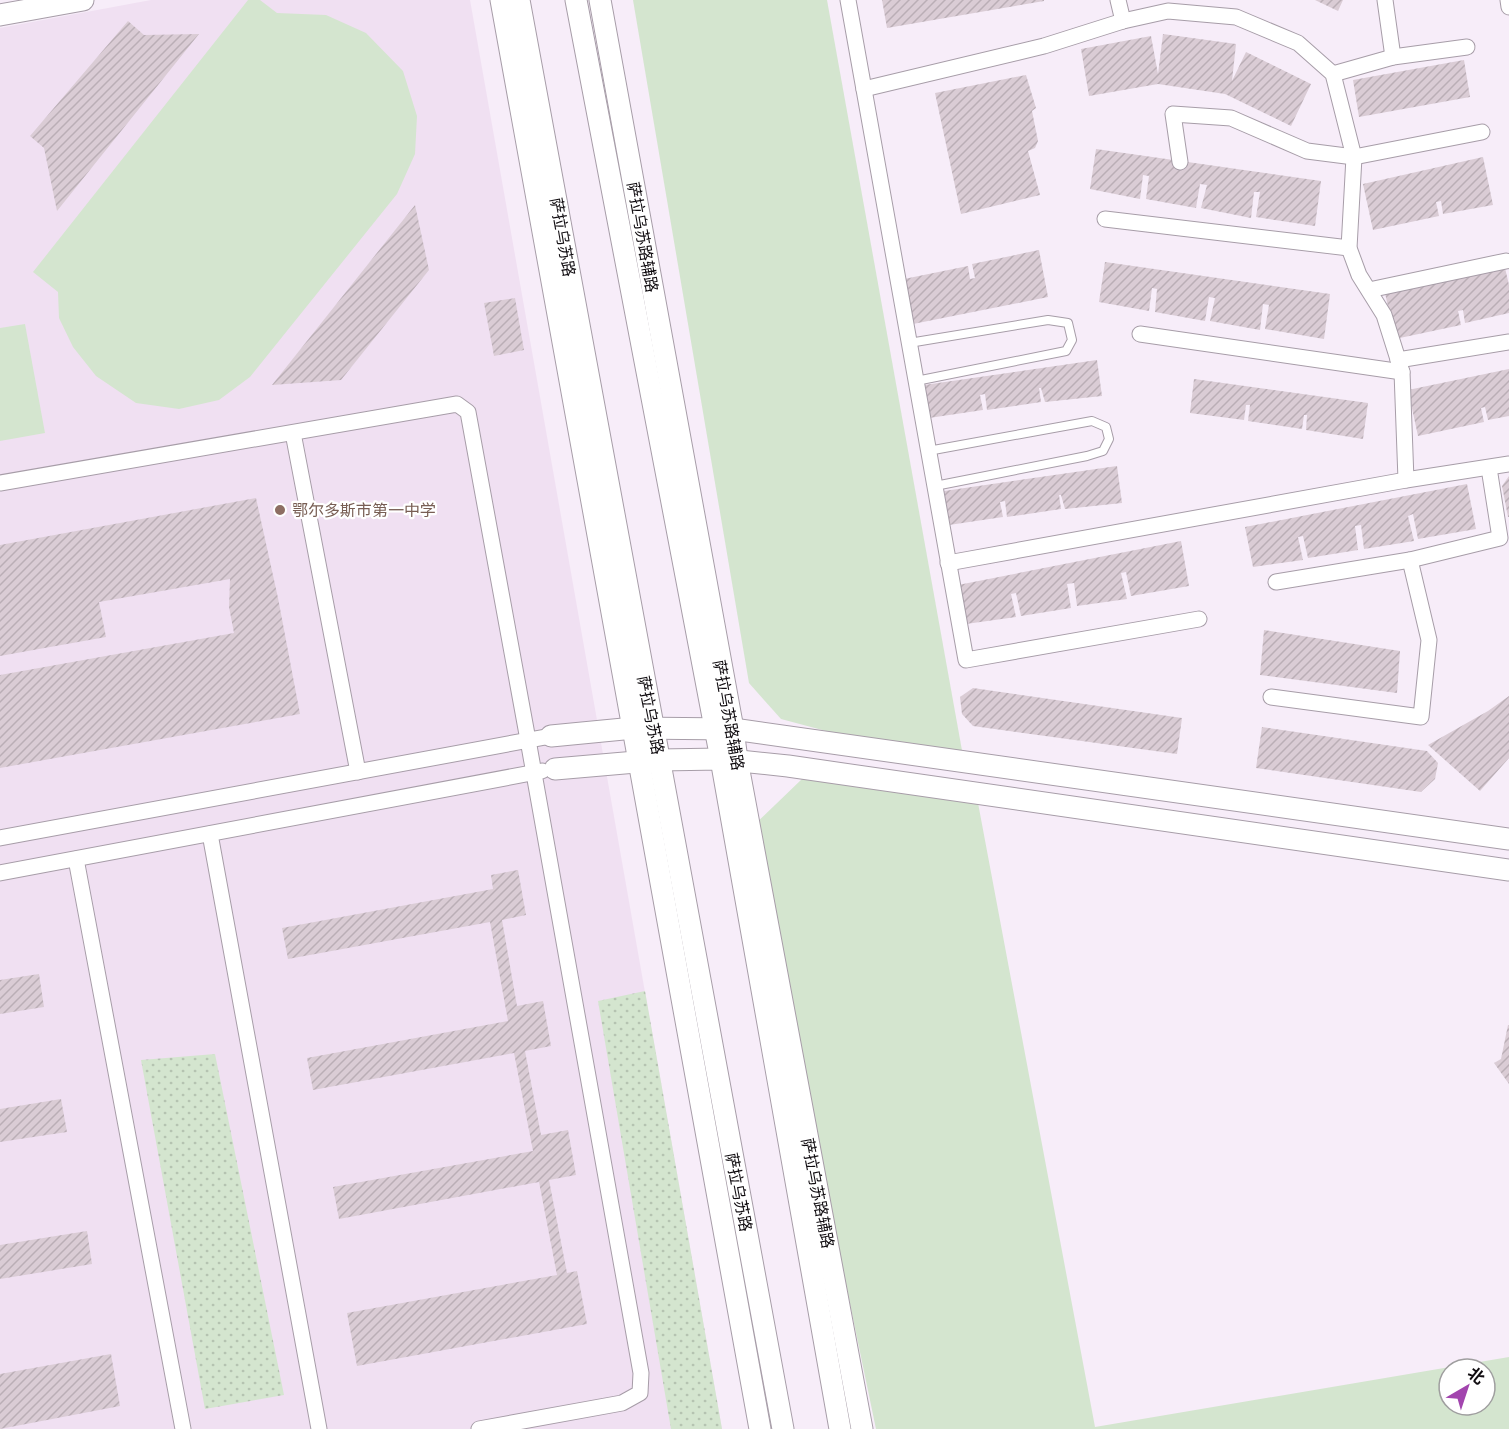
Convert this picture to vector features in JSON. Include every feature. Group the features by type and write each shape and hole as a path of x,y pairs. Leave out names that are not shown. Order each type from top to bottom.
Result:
{"street":[{"path":"0,15 83,0"},
{"path":"501,0 644,728"},
{"name":"萨拉乌苏路","path":"519,0 649,760 783,1429"},
{"path":"576,0 724,729 840,1429"},
{"name":"萨拉乌苏路辅路","path":"600,0 724,729"},
{"path":"848,0 966,660 1199,619"},
{"path":"1118,0 1123,21"},
{"path":"1385,0 1393,57"},
{"path":"1508,0 1509,7"},
{"path":"864,89 1044,46 1123,21 1168,11 1236,17 1298,43 1333,74 1354,157 1349,248 1359,275 1384,315 1400,366 1406,480"},
{"path":"1333,74 1393,57 1467,47"},
{"path":"1180,162 1173,114 1231,118 1307,151 1354,157 1482,132"},
{"path":"1105,219 1349,248"},
{"path":"1369,290 1506,261"},
{"path":"1140,334 1400,366 1509,342"},
{"path":"0,483 457,404 468,412 641,1373 640,1393 622,1403 479,1429"},
{"path":"293,433 358,772"},
{"path":"948,563 1406,480 1509,464"},
{"path":"1276,582 1410,560 1500,538 1489,468"},
{"path":"1271,697 1421,717 1429,640 1410,560"},
{"path":"0,838 551,736 644,728 724,729 1509,839"},
{"path":"649,760 760,1429"},
{"path":"0,873 555,769 649,760 729,760 812,769 1509,870"},
{"name":"萨拉乌苏路辅路","path":"729,760 862,1429"},
{"path":"210,834 319,1429"},
{"path":"76,859 183,1429"}],"lane":[{"path":"909,344 1048,320 1068,323 1072,340 1066,351 915,381"},
{"path":"928,451 1092,421 1106,427 1109,439 1102,451 1087,456 934,486"}],"shaded area":[{"name":"鄂尔多斯市第一中学","path":"151,0 470,0 722,1429 0,1429 0,28"}],"green space":[{"path":"248,0 260,0 277,13 326,15 366,33 403,71 417,116 415,154 397,194 250,377 219,400 179,409 136,403 96,376 73,347 59,318 58,292 33,272"},
{"path":"633,0 827,0 963,756 841,735 781,719 749,683"},
{"path":"25,324 45,433 0,441 0,328"},
{"path":"802,779 978,803 1095,1427 1437,1369 1437,1417 1497,1417 1497,1359 1509,1357 1509,1429 876,1429 751,828"},
{"path":"645,991 722,1429 671,1429 598,1001"},
{"path":"215,1054 284,1395 205,1409 141,1060"}],"building":[{"path":"882,0 1044,0 1044,1 887,28"},
{"path":"1315,0 1343,0 1338,11"},
{"path":"128,21 144,35 199,34 57,211 44,148 30,136"},
{"path":"1163,34 1236,44 1232,81 1246,52 1311,84 1291,126 1225,94 1158,84 1089,96 1081,49 1151,36 1158,74"},
{"path":"1464,60 1470,97 1359,117 1353,80"},
{"path":"1026,75 1036,108 1032,111 1038,141 1035,148 1028,151 1040,195 961,214 935,93"},
{"path":"1096,149 1321,181 1315,226 1256,217 1260,192 1254,192 1251,218 1201,208 1207,185 1200,184 1196,208 1146,199 1149,176 1143,175 1140,199 1090,189"},
{"path":"1483,157 1493,205 1443,214 1441,201 1436,202 1439,216 1373,230 1363,184"},
{"path":"415,205 429,270 341,380 272,385"},
{"path":"1039,250 1048,297 913,324 904,279 968,266 970,279 975,278 972,264"},
{"path":"1105,262 1330,294 1324,339 1265,329 1269,305 1263,304 1260,330 1210,321 1215,298 1209,297 1205,321 1155,312 1157,289 1152,288 1149,311 1099,302"},
{"path":"1505,268 1509,285 1509,313 1465,323 1463,310 1458,311 1461,325 1395,339 1385,293"},
{"path":"515,298 524,350 494,356 484,303"},
{"path":"1097,360 1102,396 1045,402 1041,388 1039,388 1041,402 987,410 985,394 980,395 983,410 929,418 924,385"},
{"path":"1509,369 1509,416 1488,420 1485,407 1481,408 1484,422 1418,436 1408,390"},
{"path":"1194,379 1368,403 1363,439 1306,430 1307,415 1304,415 1302,429 1248,421 1250,405 1246,405 1244,420 1190,413"},
{"path":"1117,466 1122,503 1065,509 1061,495 1059,495 1061,509 1007,517 1005,501 1000,502 1003,517 949,525 944,491"},
{"path":"1509,476 1509,517 1508,517 1502,486"},
{"path":"1467,484 1476,529 1418,539 1413,514 1408,516 1414,541 1364,549 1361,525 1355,526 1358,550 1308,558 1303,536 1298,537 1303,560 1253,567 1245,527"},
{"path":"256,498 300,714 0,768 0,675 234,633 229,607 230,579 99,602 106,637 0,656 0,545"},
{"path":"1181,541 1189,586 1131,596 1126,572 1121,573 1127,599 1077,606 1074,583 1067,584 1071,608 1021,616 1016,593 1011,594 1016,617 966,624 958,585"},
{"path":"1264,630 1400,651 1397,693 1260,675"},
{"path":"973,688 1182,718 1177,754 973,726 962,714 960,697"},
{"path":"1509,696 1509,758 1480,791 1428,745 1488,711"},
{"path":"1262,727 1427,751 1438,763 1435,779 1421,792 1256,768"},
{"path":"518,870 526,915 502,920 517,1006 543,1001 551,1046 525,1051 541,1135 568,1130 576,1175 549,1180 567,1273 577,1271 587,1324 357,1366 347,1313 557,1275 539,1182 339,1219 333,1187 533,1151 514,1053 313,1090 307,1058 508,1021 490,922 288,959 282,928 493,889 491,875"},
{"path":"39,974 44,1007 0,1014 0,980"},
{"path":"1508,1025 1509,1084 1494,1063 1501,1059"},
{"path":"61,1099 67,1132 0,1142 0,1109"},
{"path":"87,1231 92,1264 0,1279 0,1245"},
{"path":"111,1354 120,1406 0,1429 0,1374"}],"place":[{"name":"鄂尔多斯市第一中学","path":"280,510"}]}
